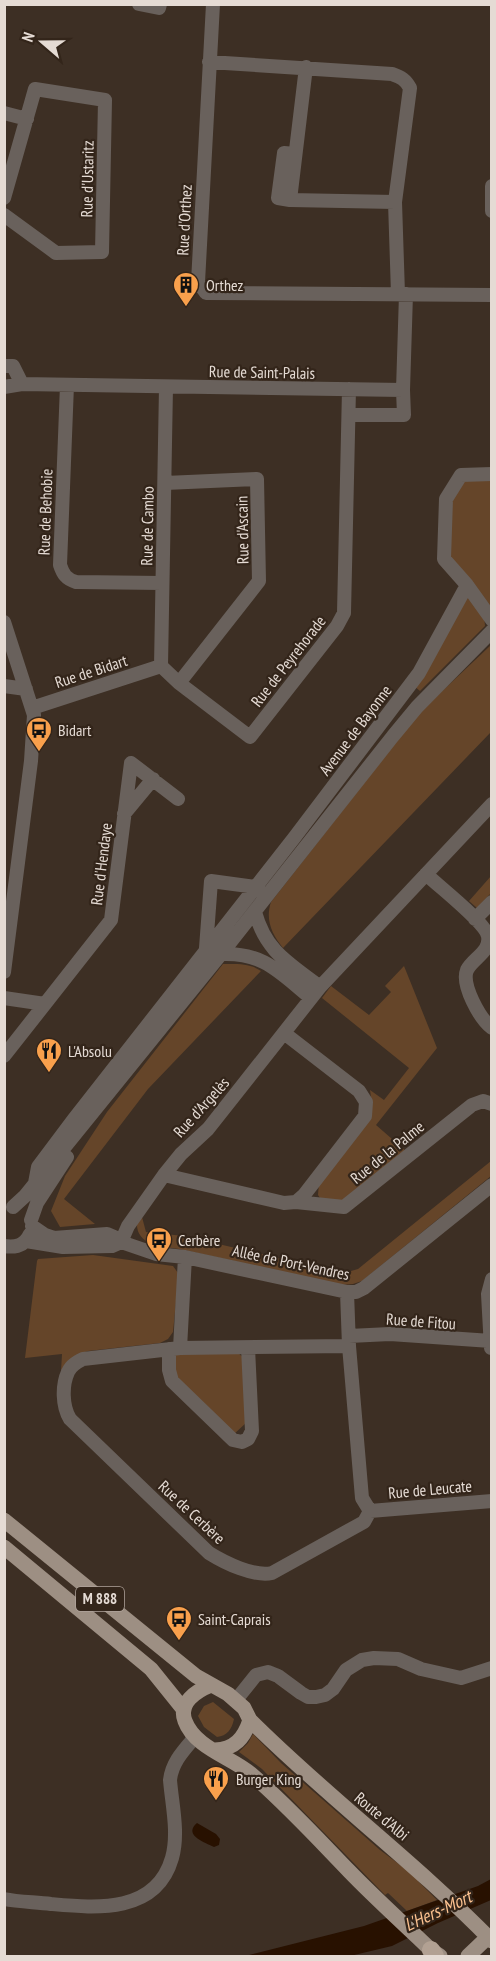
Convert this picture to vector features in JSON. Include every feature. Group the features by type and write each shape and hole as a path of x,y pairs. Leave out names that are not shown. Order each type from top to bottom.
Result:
{"main road":[{"name":"M 888","path":"4,1520 158,1647 211,1685"},
{"name":"M 888","path":"4,1547 151,1669 184,1710"},
{"path":"215,1750 224,1750 237,1743 244,1736 250,1720 244,1708 236,1700 211,1685 193,1695 186,1703 184,1718 195,1737 203,1744 246,1770 268,1788 436,1954"},
{"name":"Route d'Albi","path":"250,1720 277,1748 426,1878 486,1935"},
{"path":"468,1956 486,1935"}],"street":[{"path":"139,4 159,8 160,4"},
{"name":"Rue d'Orthez","path":"213,4 198,282 206,292 492,295"},
{"path":"209,62 392,74 407,81 411,88 395,202 402,294 404,415 349,415"},
{"path":"306,67 290,200 395,202"},
{"name":"Rue d'Ustaritz","path":"4,198 35,89 105,100 102,252 56,253 4,215"},
{"path":"4,113 27,119"},
{"path":"492,186 492,211"},
{"path":"4,366 13,366 22,384"},
{"name":"Rue de Saint-Palais","path":"4,387 22,384 404,390"},
{"name":"Rue de Behobie","path":"67,386 60,565 62,573 68,579 76,582 162,584"},
{"name":"Rue de Cambo","path":"161,666 166,387"},
{"name":"Rue de Peyrehorade","path":"161,666 178,682 250,737 337,626 344,613 349,389"},
{"path":"492,474 461,475 446,499 444,559 467,585 492,620"},
{"name":"Rue d'Ascain","path":"165,483 257,479 259,581 178,682"},
{"name":"Avenue de Bayonne","path":"26,1241 30,1237 39,1200 78,1128 99,1107 255,912 261,892 419,673 467,585"},
{"path":"4,622 34,715 31,761 4,972"},
{"name":"Avenue de Bayonne","path":"7,1207 20,1202 78,1128 206,948 261,892 417,706 492,631"},
{"name":"Rue de Bidart","path":"32,708 161,666"},
{"path":"4,686 26,689"},
{"name":"Rue d'Hendaye","path":"4,1056 111,920 131,763 178,799"},
{"name":"Rue d'Hendaye","path":"124,813 153,779"},
{"name":"Rue d'Argelès","path":"122,1242 128,1226 180,1154 208,1129 320,987 492,804"},
{"path":"426,874 486,930 488,941 485,950 467,970 466,979 478,1012 485,1023 492,1028"},
{"path":"206,948 211,881 261,892"},
{"path":"475,919 492,902"},
{"path":"255,912 262,933 276,953 320,987"},
{"path":"221,954 245,955 267,962 311,998"},
{"path":"4,998 45,1004"},
{"path":"284,1033 359,1091 366,1102 367,1109 365,1116 304,1195 296,1202"},
{"name":"Rue de la Palme","path":"164,1175 284,1203 344,1207 472,1105 483,1101 492,1104"},
{"name":"Allée de Port-Vendres","path":"7,1207 22,1209 45,1235 54,1238 107,1234 156,1254 185,1257 347,1293 364,1288 492,1185"},
{"path":"6,1247 18,1246 26,1241"},
{"name":"Allée de Port-Vendres","path":"26,1241 63,1247 112,1246 122,1242"},
{"path":"185,1257 174,1348 169,1370 172,1381 233,1440 242,1442 248,1439 252,1431 248,1347"},
{"path":"492,1279 488,1294 492,1348"},
{"path":"347,1293 362,1498 370,1511"},
{"name":"Rue de Fitou","path":"174,1348 248,1347 349,1341 390,1334 491,1341"},
{"name":"Rue de Cerbère","path":"174,1348 83,1359 75,1363 68,1371 63,1403 70,1419 209,1553 255,1573 263,1575 272,1573 364,1522 370,1511"},
{"name":"Rue de Leucate","path":"370,1511 492,1501"},
{"path":"236,1700 256,1675 268,1672 278,1676 300,1693 316,1698 326,1695 346,1670 362,1660 374,1658 398,1659 421,1669 461,1678 492,1668"},
{"path":"4,1899 93,1908 134,1901 150,1892 162,1881 173,1857 175,1838 171,1771 180,1754 195,1737"}],"shaded area":[{"path":"466,478 491,478 491,613 448,555 450,500"},
{"path":"467,596 484,615 485,626 420,691 414,686"},
{"path":"491,645 491,732 283,948 269,921 271,902 418,714"},
{"path":"491,876 491,893 477,908 469,901"},
{"path":"223,964 248,965 261,971 148,1089 64,1199 95,1224 60,1227 51,1211 65,1176 107,1112"},
{"path":"404,966 437,1048 376,1125 407,1152 349,1200 322,1201 318,1195 319,1182 372,1104 370,1090 384,1100 409,1068 322,998 331,986 369,1015 391,992 385,986"},
{"path":"491,1161 491,1176 362,1281 353,1284 341,1285 157,1245 144,1240 137,1229 137,1221 142,1217 146,1232 184,1236 344,1273 358,1269"},
{"path":"93,1255 173,1266 178,1273 178,1281 173,1332 168,1339 160,1343 88,1351 69,1360 61,1371 62,1354 25,1358 38,1259"},
{"path":"237,1352 245,1359 247,1422 233,1435 175,1377 173,1358 176,1354"},
{"path":"213,1702 234,1719 228,1731 217,1737 204,1727 198,1716 204,1706"},
{"path":"253,1734 281,1763 380,1850 419,1879 418,1881 437,1900 407,1911 388,1893 385,1895 262,1769 239,1752"}],"water":[{"path":"197,1823 216,1834 220,1839 219,1845 214,1847 196,1838 192,1831"},
{"name":"L'Hers-Mort","path":"491,1879 491,1900 392,1946 350,1956 245,1956 364,1926 478,1886"}],"place":[{"name":"Orthez","path":"186,308"},
{"name":"Bidart","path":"39,753"},
{"name":"L'Absolu","path":"49,1074"},
{"name":"Cerbère","path":"159,1263"},
{"name":"Saint-Caprais","path":"179,1642"},
{"name":"Burger King","path":"216,1802"}]}
